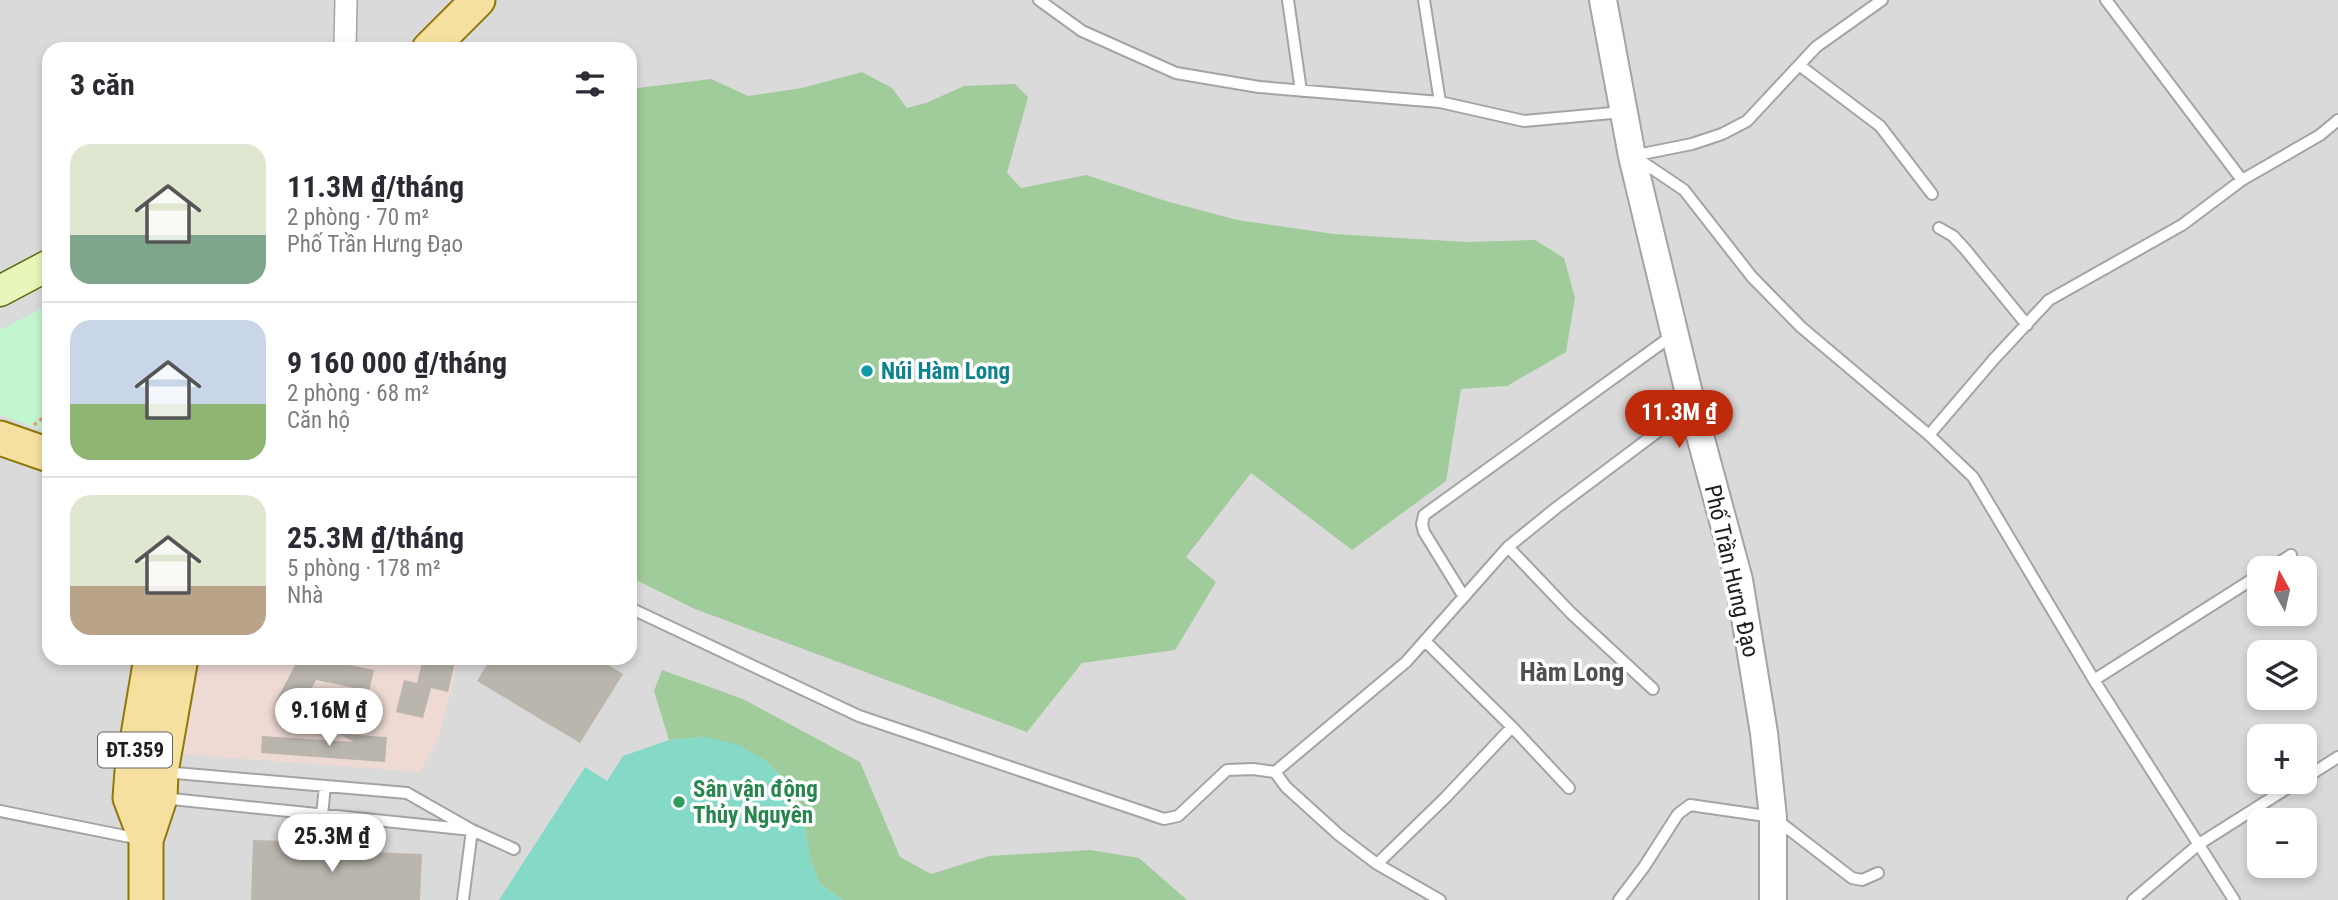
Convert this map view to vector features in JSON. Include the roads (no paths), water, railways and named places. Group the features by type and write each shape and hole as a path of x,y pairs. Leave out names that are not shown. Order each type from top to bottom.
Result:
{"main road":[{"path":"436,42 478,0"},
{"path":"0,292 42,269"},
{"path":"0,438 42,453"},
{"name":"ĐT.359","path":"148,793 132,771 150,665"},
{"name":"ĐT.359","path":"146,900 148,793 179,665"}],"street":[{"path":"345,42 346,0"},
{"name":"Phố Trần Hưng Đạo","path":"1603,0 1632,156 1692,406 1739,580 1764,733 1773,817 1773,900"}],"lane":[{"path":"1039,0 1082,30 1177,73 1259,87 1440,102 1524,121 1623,112"},
{"path":"1288,0 1301,91"},
{"path":"1424,0 1440,102"},
{"path":"1632,156 1692,144 1722,134 1746,121 1799,65 1837,30 1882,0"},
{"path":"2106,0 2242,180"},
{"path":"1799,65 1880,126 1932,194"},
{"path":"1929,435 2049,300 2182,225 2242,180 2320,135 2338,120"},
{"path":"1632,156 1684,190 1752,277 1793,319 1929,435 1973,477 2094,680 2234,900"},
{"path":"1939,229 1953,236 1965,248 2027,325"},
{"path":"1464,597 1424,532 1424,515 1675,333"},
{"path":"1275,772 1406,662 1508,547 1692,406"},
{"path":"1508,547 1571,612 1653,689"},
{"path":"2094,680 2247,583"},
{"path":"637,611 859,716 1164,820 1178,816 1227,770 1275,772 1286,787 1339,835 1377,864 1440,900"},
{"path":"1425,640 1569,788"},
{"path":"1377,864 1445,798 1512,727"},
{"path":"2317,770 2338,757"},
{"path":"148,793 325,786 407,793 472,830 514,849"},
{"path":"322,814 325,786"},
{"path":"148,793 472,830"},
{"path":"2133,900 2199,844 2278,794"},
{"path":"1619,900 1686,807 1697,805 1773,817 1852,878 1862,880 1878,873"},
{"path":"0,811 146,840"},
{"path":"463,900 472,830"}],"place":[{"name":"Núi Hàm Long","path":"867,371"},
{"name":"Sân vận động Thủy Nguyên","path":"679,802"}],"district":[{"name":"Hàm Long","path":"1572,672"}]}
